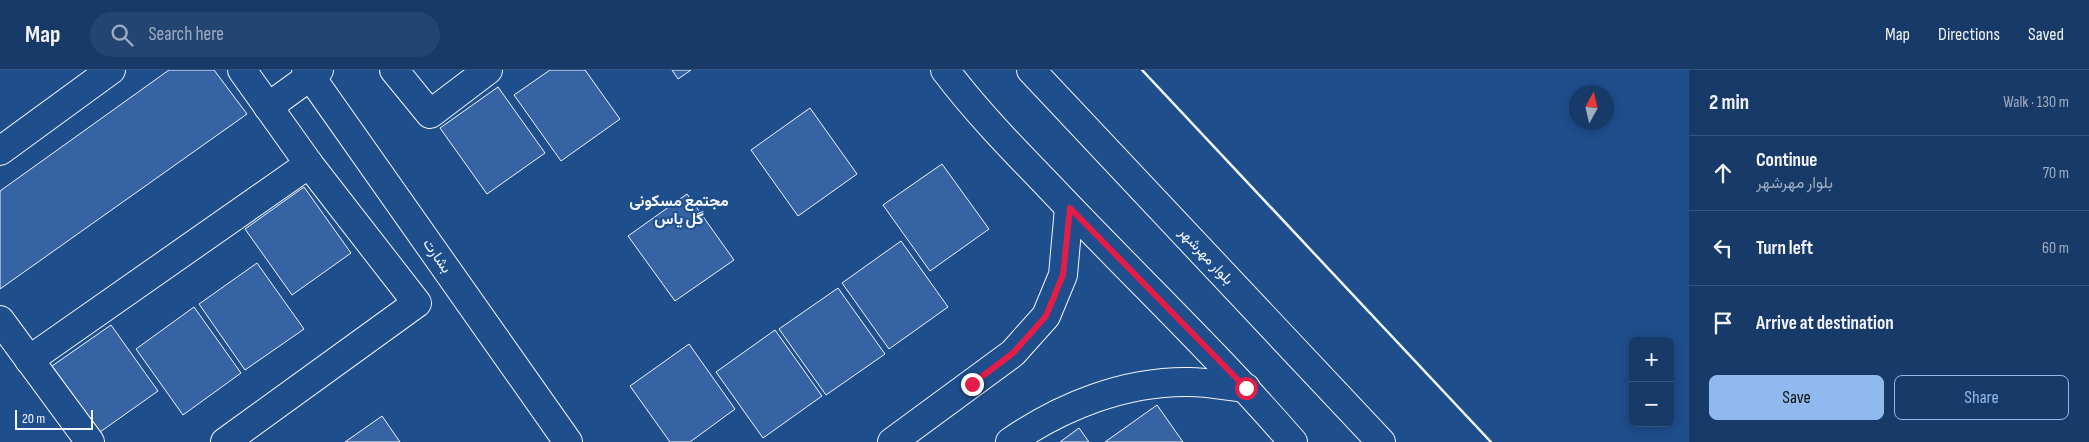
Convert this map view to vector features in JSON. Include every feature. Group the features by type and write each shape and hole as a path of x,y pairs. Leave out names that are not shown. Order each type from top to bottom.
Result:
{"street":[{"path":"0,151 111,70"},
{"path":"225,442 417,303 309,164 242,70"},
{"path":"394,70 430,114 488,70"},
{"path":"945,70 971,104 1246,388 1293,442"},
{"name":"بلوار مهرشهر","path":"1032,70 1381,442"},
{"path":"268,107 312,72"},
{"name":"بشارت","path":"312,72 568,442"},
{"path":"30,360 309,164"},
{"path":"892,442 1013,353 1046,316 1063,275 1070,208"},
{"path":"0,320 90,442"},
{"path":"1010,442 1054,416 1097,397 1150,384 1190,382 1246,388"}],"building":[{"path":"169,70 214,70 247,114 0,289 0,191"},
{"path":"550,70 585,70 620,119 561,161 514,95"},
{"path":"672,70 691,70 678,79"},
{"path":"498,87 545,153 487,194 440,128"},
{"path":"810,108 857,174 798,216 751,150"},
{"path":"942,164 989,229 930,271 883,205"},
{"path":"304,187 351,253 292,295 245,229"},
{"path":"687,194 734,260 675,301 628,236"},
{"path":"901,241 948,307 889,349 842,283"},
{"path":"257,263 304,329 245,370 199,304"},
{"path":"838,288 885,354 826,395 779,329"},
{"path":"194,307 241,373 183,415 136,349"},
{"path":"111,325 158,391 100,432 52,366"},
{"path":"775,330 822,396 763,438 716,372"},
{"path":"689,344 735,409 690,442 670,442 630,386"},
{"path":"1157,405 1183,442 1105,442"},
{"path":"382,416 400,442 345,442"},
{"path":"1079,428 1089,442 1060,442"}],"wall":[{"path":"1142,70 1491,442"}],"district":[{"name":"مجتمع مسکونی گل یاس","path":"679,210"}],"route":[{"path":"972,384 1013,353 1046,316 1063,275 1070,208 1246,388"}]}
